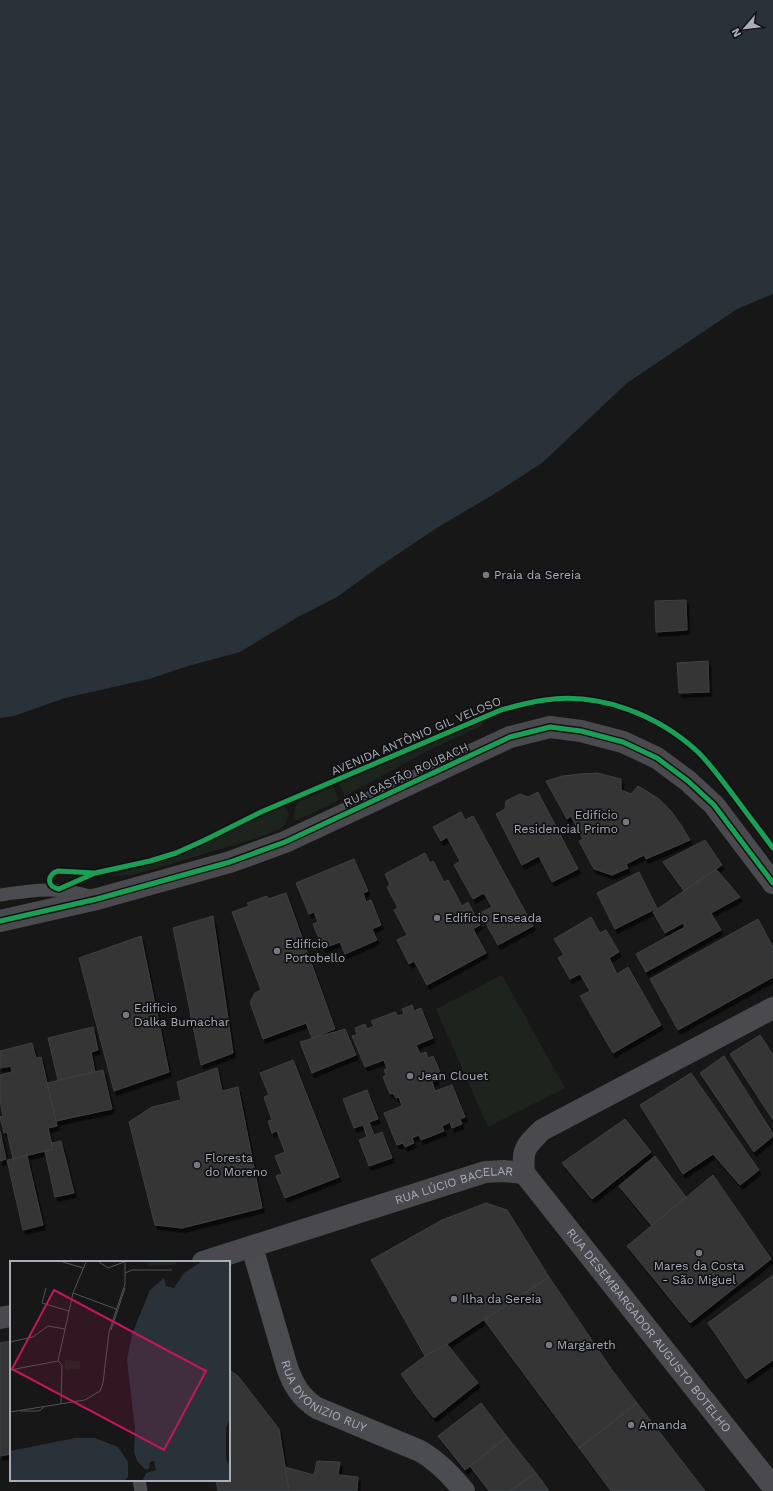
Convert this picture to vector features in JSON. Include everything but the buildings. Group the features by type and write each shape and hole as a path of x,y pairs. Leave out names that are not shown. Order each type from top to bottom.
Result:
{"street":[{"name":"RUA GASTÃO ROUBACH","path":"0,921 98,899 230,862 285,842 510,737 550,727 581,731 623,742 658,758 688,781 714,805 773,883"},
{"name":"RUA LÚCIO BACELAR","path":"206,1261 485,1172 504,1171 524,1174 523,1156 529,1143 542,1130 773,1008"},
{"name":"RUA DESEMBARGADOR AUGUSTO BOTELHO","path":"524,1174 773,1487"},
{"name":"RUA DYONIZIO RUY","path":"252,1247 291,1381 298,1392 317,1408 431,1457 451,1475 464,1491"},
{"path":"0,1318 10,1316"}],"lane":[{"path":"0,895 31,890 50,889 66,890 98,899"},
{"path":"139,1481 141,1491"}],"shaded area":[{"path":"0,0 773,0 773,294 737,309 627,383 542,463 491,496 435,529 337,597 298,617 240,652 188,666 149,679 65,698 14,716 0,718"},
{"path":"482,722 483,725 429,750 345,796 339,784"},
{"path":"333,787 339,800 298,820 295,820 293,817 296,805 300,801"},
{"path":"283,807 286,808 289,814 285,825 280,829 258,838 132,875 109,876 177,856"},
{"path":"502,975 565,1088 488,1127 436,1009"}],"cycle path":[{"name":"AVENIDA ANTÔNIO GIL VELOSO","path":"95,873 58,871 50,877 50,883 52,886 59,889 95,873 150,861 176,853 261,812 501,710 534,702 566,698 607,703 627,709 647,717 682,739 698,752 711,767 773,848"},
{"path":"0,921 97,899 230,862 285,842 510,737 550,727 581,731 623,742 657,758 688,781 714,805 773,883"}],"place":[{"name":"Praia da Sereia","path":"486,575"},
{"name":"Edifício Residencial Primo","path":"626,822"},
{"name":"Edifício Enseada","path":"437,918"},
{"name":"Edifício Portobello","path":"277,951"},
{"name":"Edifício Dalka Bumachar","path":"126,1015"},
{"name":"Jean Clouet","path":"410,1076"},
{"name":"Floresta do Moreno","path":"197,1165"},
{"name":"Mares da Costa - São Miguel","path":"699,1253"},
{"name":"Ilha da Sereia","path":"454,1299"},
{"name":"Margareth","path":"549,1345"},
{"name":"Amanda","path":"631,1425"}]}
